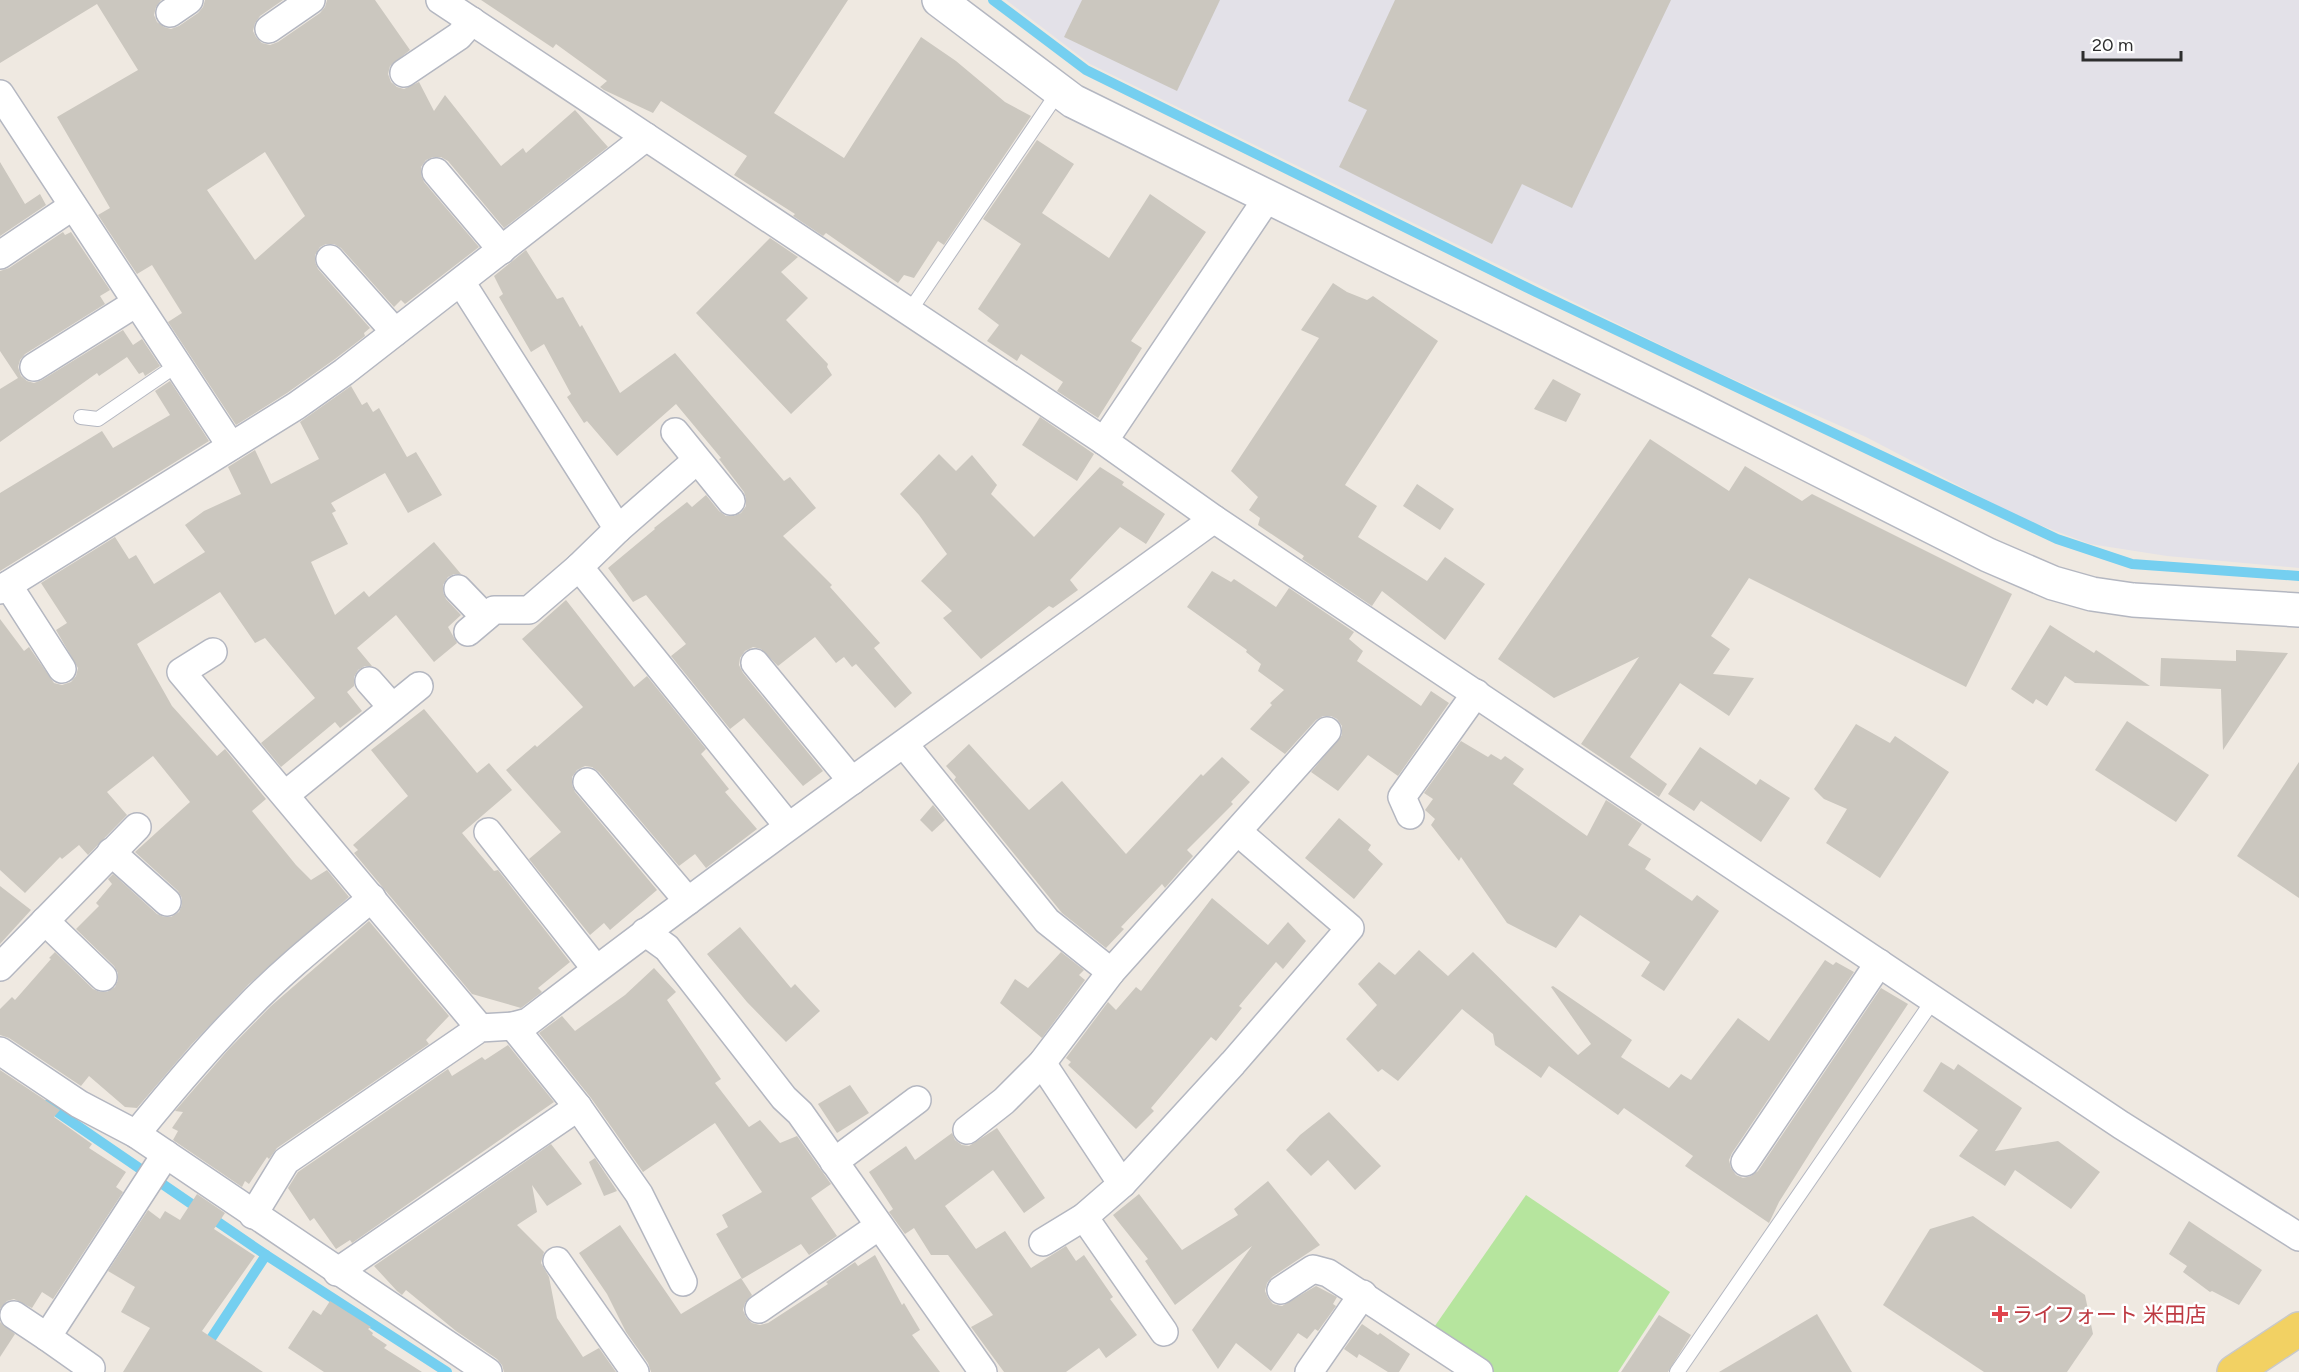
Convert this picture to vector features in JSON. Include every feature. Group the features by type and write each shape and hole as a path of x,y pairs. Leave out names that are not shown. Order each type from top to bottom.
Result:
{"main road":[{"path":"2234,1372 2299,1329"}],"street":[{"path":"269,29 311,0"},
{"path":"440,0 1104,441 1214,519 2121,1125 2299,1236"},
{"path":"939,0 1073,101 1693,406 1988,555 2053,583 2092,594 2133,600 2299,610"},
{"path":"404,73 459,36 472,21"},
{"path":"0,94 231,446"},
{"path":"62,669 4,588 305,399 461,282 646,137"},
{"path":"436,172 502,250"},
{"path":"1104,441 1268,197"},
{"path":"0,255 73,206"},
{"path":"330,259 395,332"},
{"path":"461,282 618,530"},
{"path":"34,367 136,303"},
{"path":"675,432 732,501"},
{"path":"458,589 477,625 494,610 529,610 697,460"},
{"path":"253,1215 285,1161 480,1028 513,1026 528,1022 788,826 1214,519"},
{"path":"579,567 788,826"},
{"path":"213,652 181,672 480,1028"},
{"path":"755,663 852,781"},
{"path":"369,681 392,707"},
{"path":"285,795 419,687"},
{"path":"1410,815 1402,797 1476,693"},
{"path":"967,1130 1004,1101 1042,1063 1111,972 1326,731"},
{"path":"904,744 1047,921 1111,972"},
{"path":"587,782 688,901"},
{"path":"1,965 137,827"},
{"path":"488,832 596,969"},
{"path":"1043,1242 1084,1217 1122,1184 1233,1063 1350,928 1238,832"},
{"path":"111,852 167,902"},
{"path":"136,1134 177,1083 245,1009 298,959 372,898"},
{"path":"45,921 103,977"},
{"path":"645,932 667,948 784,1098 800,1113 982,1372"},
{"path":"1745,1162 1879,963"},
{"path":"513,1026 578,1107 639,1194 683,1282"},
{"path":"0,1051 79,1104 136,1134 155,1172 253,1215 488,1372"},
{"path":"1042,1063 1122,1184"},
{"path":"834,1162 917,1100"},
{"path":"337,1272 578,1107"},
{"path":"47,1338 155,1172"},
{"path":"1084,1217 1164,1332"},
{"path":"759,1309 879,1226"},
{"path":"557,1261 634,1372"},
{"path":"1281,1290 1313,1269 1328,1273 1479,1372"},
{"path":"1309,1372 1363,1294"},
{"path":"14,1315 92,1371"}],"lane":[{"path":"909,312 1059,91"},
{"path":"81,417 99,419 177,365"},
{"path":"1677,1372 1934,999"}],"shaded area":[{"path":"1006,0 2299,0 2299,568 2167,556 2090,544 2019,517 1866,437 1710,369 1090,64"}],"green space":[{"path":"1526,1195 1670,1292 1618,1372 1488,1372 1430,1333"}],"building":[{"path":"0,0 161,0 154,15 157,22 171,29 198,13 205,0 283,0 260,16 255,23 253,31 256,37 262,43 270,45 320,13 327,0 375,0 410,50 390,66 388,74 391,82 404,89 419,82 434,111 445,95 501,166 523,148 526,153 575,110 608,147 504,228 448,161 441,157 426,160 421,167 424,182 479,247 405,304 401,300 394,307 341,248 334,244 320,247 315,255 318,269 370,328 364,333 365,336 335,359 236,425 168,322 182,313 152,265 137,274 98,215 110,208 57,117 138,70 97,4 0,63","holes":["265,152 305,216 255,260 207,190"]},
{"path":"481,0 848,0 774,113 844,158 921,37 956,61 1005,102 1031,116 944,245 938,241 914,278 904,275 898,283 826,233 823,236 793,216 795,214 734,175 747,156 661,101 653,113 604,90 600,87 607,81 556,44 553,48"},
{"path":"1082,0 1220,0 1177,91 1064,37"},
{"path":"1395,0 1671,0 1572,208 1522,184 1492,244 1339,167 1367,110 1348,101"},
{"path":"1037,140 1074,164 1042,213 1109,258 1150,194 1206,232 1131,341 1142,348 1098,418 1057,391 1063,382 1021,354 1017,361 987,341 999,325 978,309 1021,244 983,219"},
{"path":"0,162 25,204 40,194 46,205 0,236"},
{"path":"63,232 65,235 71,232 110,290 100,296 105,304 25,354 18,367 21,376 34,383 42,380 123,330 133,345 142,339 160,366 145,376 143,372 139,374 127,357 99,376 97,373 0,442 0,389 18,378 0,351 0,271 9,268"},
{"path":"770,238 798,257 781,272 808,298 786,320 828,364 827,367 832,375 791,414 696,313"},
{"path":"526,250 557,299 563,297 580,327 582,325 620,393 675,353 784,481 790,477 816,508 783,536 832,585 830,587 880,643 874,648 912,693 895,708 856,664 852,667 844,657 836,663 815,637 778,666 761,649 753,647 745,651 740,658 739,665 743,673 823,771 803,786 744,718 730,729 671,656 686,644 646,595 633,602 608,568 687,502 692,507 706,495 719,511 726,516 734,516 741,513 746,506 744,492 719,459 721,458 676,404 617,456 587,421 584,423 567,397 571,394 544,344 531,352 499,297 503,294 494,276"},
{"path":"1333,283 1367,300 1373,296 1438,341 1345,485 1377,506 1358,537 1427,581 1445,557 1485,584 1445,640 1382,591 1372,606 1302,559 1304,556 1258,525 1260,518 1249,510 1258,497 1231,471 1319,338 1301,330"},
{"path":"1553,379 1581,394 1566,422 1534,409"},
{"path":"170,381 209,441 0,571 0,493 102,431 113,448 170,415 155,391"},
{"path":"351,386 362,405 367,402 373,412 379,408 407,457 416,452 442,495 408,513 385,473 331,503 336,511 332,513 348,544 311,562 335,615 364,591 369,597 434,542 461,574 448,577 443,585 446,599 461,615 448,627 457,643 434,662 396,615 357,648 372,666 365,666 358,670 354,677 354,686 347,692 362,711 340,728 335,722 281,767 261,743 315,698 265,638 255,643 220,592 137,644 172,706 217,756 225,749 266,799 252,811 296,865 311,880 327,870 349,897 249,984 191,1045 137,1108 125,1107 89,1076 81,1086 9,1038 0,1035 0,1009 12,997 15,1000 55,952 93,989 107,992 115,987 118,973 114,966 76,929 99,906 96,903 112,884 108,879 113,874 157,914 171,917 179,912 182,898 178,891 135,852 190,802 153,756 107,792 127,815 88,855 79,845 62,859 60,857 25,893 0,870 0,619 24,651 29,647 54,683 62,685 71,682 78,668 56,630 67,623 41,583 115,537 129,559 136,555 154,584 205,552 185,525 204,511 241,494 228,467 255,450 271,484 319,459 300,422"},
{"path":"1040,417 1094,454 1077,481 1022,445"},
{"path":"1650,439 1729,491 1745,466 1802,501 1812,494 2012,594 1966,687 1749,578 1711,636 1730,649 1713,674 1754,678 1729,716 1680,683 1630,757 1667,784 1659,797 1581,744 1639,657 1554,698 1498,659"},
{"path":"939,454 956,471 972,455 997,485 991,494 1034,537 1100,467 1124,482 1122,485 1165,514 1146,544 1120,527 1070,580 1078,590 1053,608 1049,606 981,659 943,618 952,611 921,581 947,554 919,515 900,494"},
{"path":"1417,484 1454,509 1440,530 1403,506"},
{"path":"1212,571 1231,582 1234,579 1276,607 1289,588 1354,632 1349,639 1363,651 1357,661 1421,706 1431,691 1449,703 1398,776 1368,755 1338,791 1311,772 1342,735 1342,726 1337,719 1331,716 1323,716 1316,720 1285,754 1250,729 1272,705 1270,703 1284,690 1258,671 1261,664 1246,652 1247,650 1187,607"},
{"path":"566,600 634,687 647,676 706,749 701,754 729,789 725,792 757,829 706,868 695,854 679,866 599,772 592,767 585,766 577,770 572,777 575,792 657,890 610,930 604,923 590,935 529,859 561,832 506,770 535,745 537,747 583,707 522,639"},
{"path":"2050,625 2094,653 2096,650 2150,686 2075,683 2065,676 2047,706 2036,699 2033,704 2011,689"},
{"path":"2236,650 2288,653 2223,750 2221,689 2160,686 2161,658 2236,661"},
{"path":"424,709 477,773 489,763 512,790 462,833 494,871 498,870 570,962 538,988 542,992 521,1008 472,994 354,853 358,850 353,845 408,796 371,750"},
{"path":"2127,721 2209,775 2176,822 2095,770"},
{"path":"1856,724 1890,743 1895,736 1949,772 1880,878 1826,843 1847,809 1824,799 1814,789"},
{"path":"1461,741 1488,757 1491,754 1501,760 1505,756 1524,769 1513,784 1587,836 1606,800 1642,824 1628,845 1651,859 1645,869 1692,901 1697,895 1719,911 1664,991 1641,976 1650,962 1580,915 1556,948 1507,923 1461,857 1459,861 1431,825 1435,819 1425,810 1433,799 1424,793"},
{"path":"969,744 1029,810 1062,781 1126,854 1201,774 1203,776 1222,757 1250,782 1231,802 1233,804 1187,850 1193,856 1165,888 1162,884 1121,927 1124,929 1106,948 1062,913 954,780 956,777 946,766"},
{"path":"1700,747 1756,785 1760,779 1790,798 1761,842 1701,801 1694,811 1668,794"},
{"path":"2299,762 2299,898 2237,856"},
{"path":"933,805 945,820 932,832 920,820"},
{"path":"1339,818 1371,845 1368,850 1383,864 1354,899 1305,858"},
{"path":"0,886 31,910 0,944"},
{"path":"1212,898 1268,945 1288,922 1306,941 1283,969 1276,962 1239,1006 1242,1008 1216,1041 1211,1037 1151,1108 1154,1111 1136,1129 1068,1065 1071,1062 1066,1058 1108,1002 1116,1010 1136,987 1141,991"},
{"path":"369,921 449,1016 426,1040 429,1044 277,1148 269,1159 267,1157 249,1184 245,1181 242,1187 173,1140 178,1131 172,1128 183,1112 175,1111 228,1050 271,1006"},
{"path":"740,927 791,988 795,984 820,1011 786,1042 747,1002 707,954"},
{"path":"1419,950 1448,976 1473,952 1578,1055 1591,1044 1551,987 1553,986 1632,1040 1621,1057 1669,1088 1681,1074 1691,1080 1738,1018 1769,1041 1825,960 1833,965 1836,962 1854,972 1732,1153 1729,1160 1731,1168 1736,1175 1743,1178 1758,1171 1881,988 1908,1004 1820,1137 1779,1202 1769,1223 1685,1166 1693,1156 1624,1108 1618,1115 1549,1066 1541,1078 1495,1045 1493,1034 1462,1009 1398,1081 1382,1069 1378,1072 1346,1039 1377,1005 1358,984 1379,962 1395,975"},
{"path":"1061,952 1084,970 1079,975 1085,980 1042,1038 1000,1003 1015,979 1028,988"},
{"path":"654,968 676,992 667,1000 721,1079 715,1083 749,1127 760,1120 780,1143 797,1136 831,1184 811,1198 837,1236 809,1255 801,1244 742,1279 716,1234 728,1227 722,1215 762,1192 715,1123 643,1172 591,1098 539,1033 562,1016 575,1031 625,995"},
{"path":"508,1045 554,1102 352,1243 350,1240 336,1249 314,1218 310,1221 288,1188 298,1172 448,1069 452,1076 482,1057 485,1060"},
{"path":"1941,1062 1954,1070 1958,1064 2022,1108 1995,1151 2058,1141 2100,1172 2071,1209 2015,1170 2005,1186 1959,1156 1978,1130 1923,1091"},
{"path":"0,1070 60,1110 54,1117 92,1144 89,1148 126,1172 116,1187 123,1192 53,1299 42,1292 32,1308 14,1299 7,1301 0,1309"},
{"path":"850,1085 869,1113 837,1133 818,1104"},
{"path":"1329,1112 1381,1166 1355,1190 1328,1160 1311,1176 1286,1150 1300,1135"},
{"path":"997,1128 1045,1198 1024,1213 993,1170 945,1206 976,1249 1005,1231 1031,1268 1066,1246 1076,1261 1084,1255 1113,1297 1110,1299 1137,1335 1106,1358 1099,1348 1066,1372 1004,1372 971,1327 993,1315 948,1255 931,1255 914,1228 905,1234 889,1212 893,1209 869,1172 906,1146 915,1160 952,1133 955,1140 962,1145 969,1146"},
{"path":"551,1144 582,1184 547,1206 532,1185 537,1212 517,1225 544,1252 541,1263 549,1277 557,1318 583,1357 599,1348 616,1372 504,1372 497,1359 456,1331 406,1290 402,1295 374,1266"},
{"path":"595,1158 617,1191 604,1196 589,1162"},
{"path":"1268,1181 1320,1245 1272,1277 1265,1291 1268,1298 1273,1304 1282,1306 1316,1286 1337,1297 1333,1304 1336,1306 1318,1331 1315,1329 1307,1339 1298,1333 1271,1371 1236,1343 1218,1369 1192,1330 1252,1246 1175,1305 1145,1261 1148,1259 1113,1215 1139,1194 1182,1250 1238,1215 1234,1209"},
{"path":"197,1194 225,1213 214,1229 255,1256 202,1331 263,1372 123,1372 150,1328 121,1312 135,1287 108,1271 148,1210 160,1219 165,1211 180,1220"},
{"path":"1973,1216 2085,1295 2093,1334 2067,1372 1984,1372 1883,1305 1930,1229"},
{"path":"2189,1221 2262,1270 2239,1305 2210,1292 2183,1272 2187,1266 2169,1254"},
{"path":"620,1225 681,1314 741,1278 752,1295 745,1303 743,1310 752,1323 760,1325 768,1323 828,1284 826,1282 855,1262 858,1266 875,1255 902,1305 904,1303 920,1330 912,1335 940,1372 651,1372 648,1363 626,1332 607,1294 579,1253"},
{"path":"330,1301 371,1327 368,1329 373,1333 372,1335 387,1345 384,1348 422,1372 324,1372 288,1348 313,1310 321,1315"},
{"path":"1817,1314 1852,1372 1719,1372"},
{"path":"1659,1315 1691,1335 1668,1372 1621,1372"},
{"path":"0,1322 15,1334 0,1357"},
{"path":"1362,1324 1378,1335 1380,1333 1410,1354 1399,1372 1388,1372 1359,1354 1357,1358 1344,1349"}],"waterway":[{"path":"993,0 1086,70 1536,292 2057,539 2132,564 2299,576"},
{"path":"47,1105 266,1255"},
{"path":"189,1372 266,1255 447,1372"}],"place":[{"name":"ライフォート 米田店","path":"2000,1314"}]}
